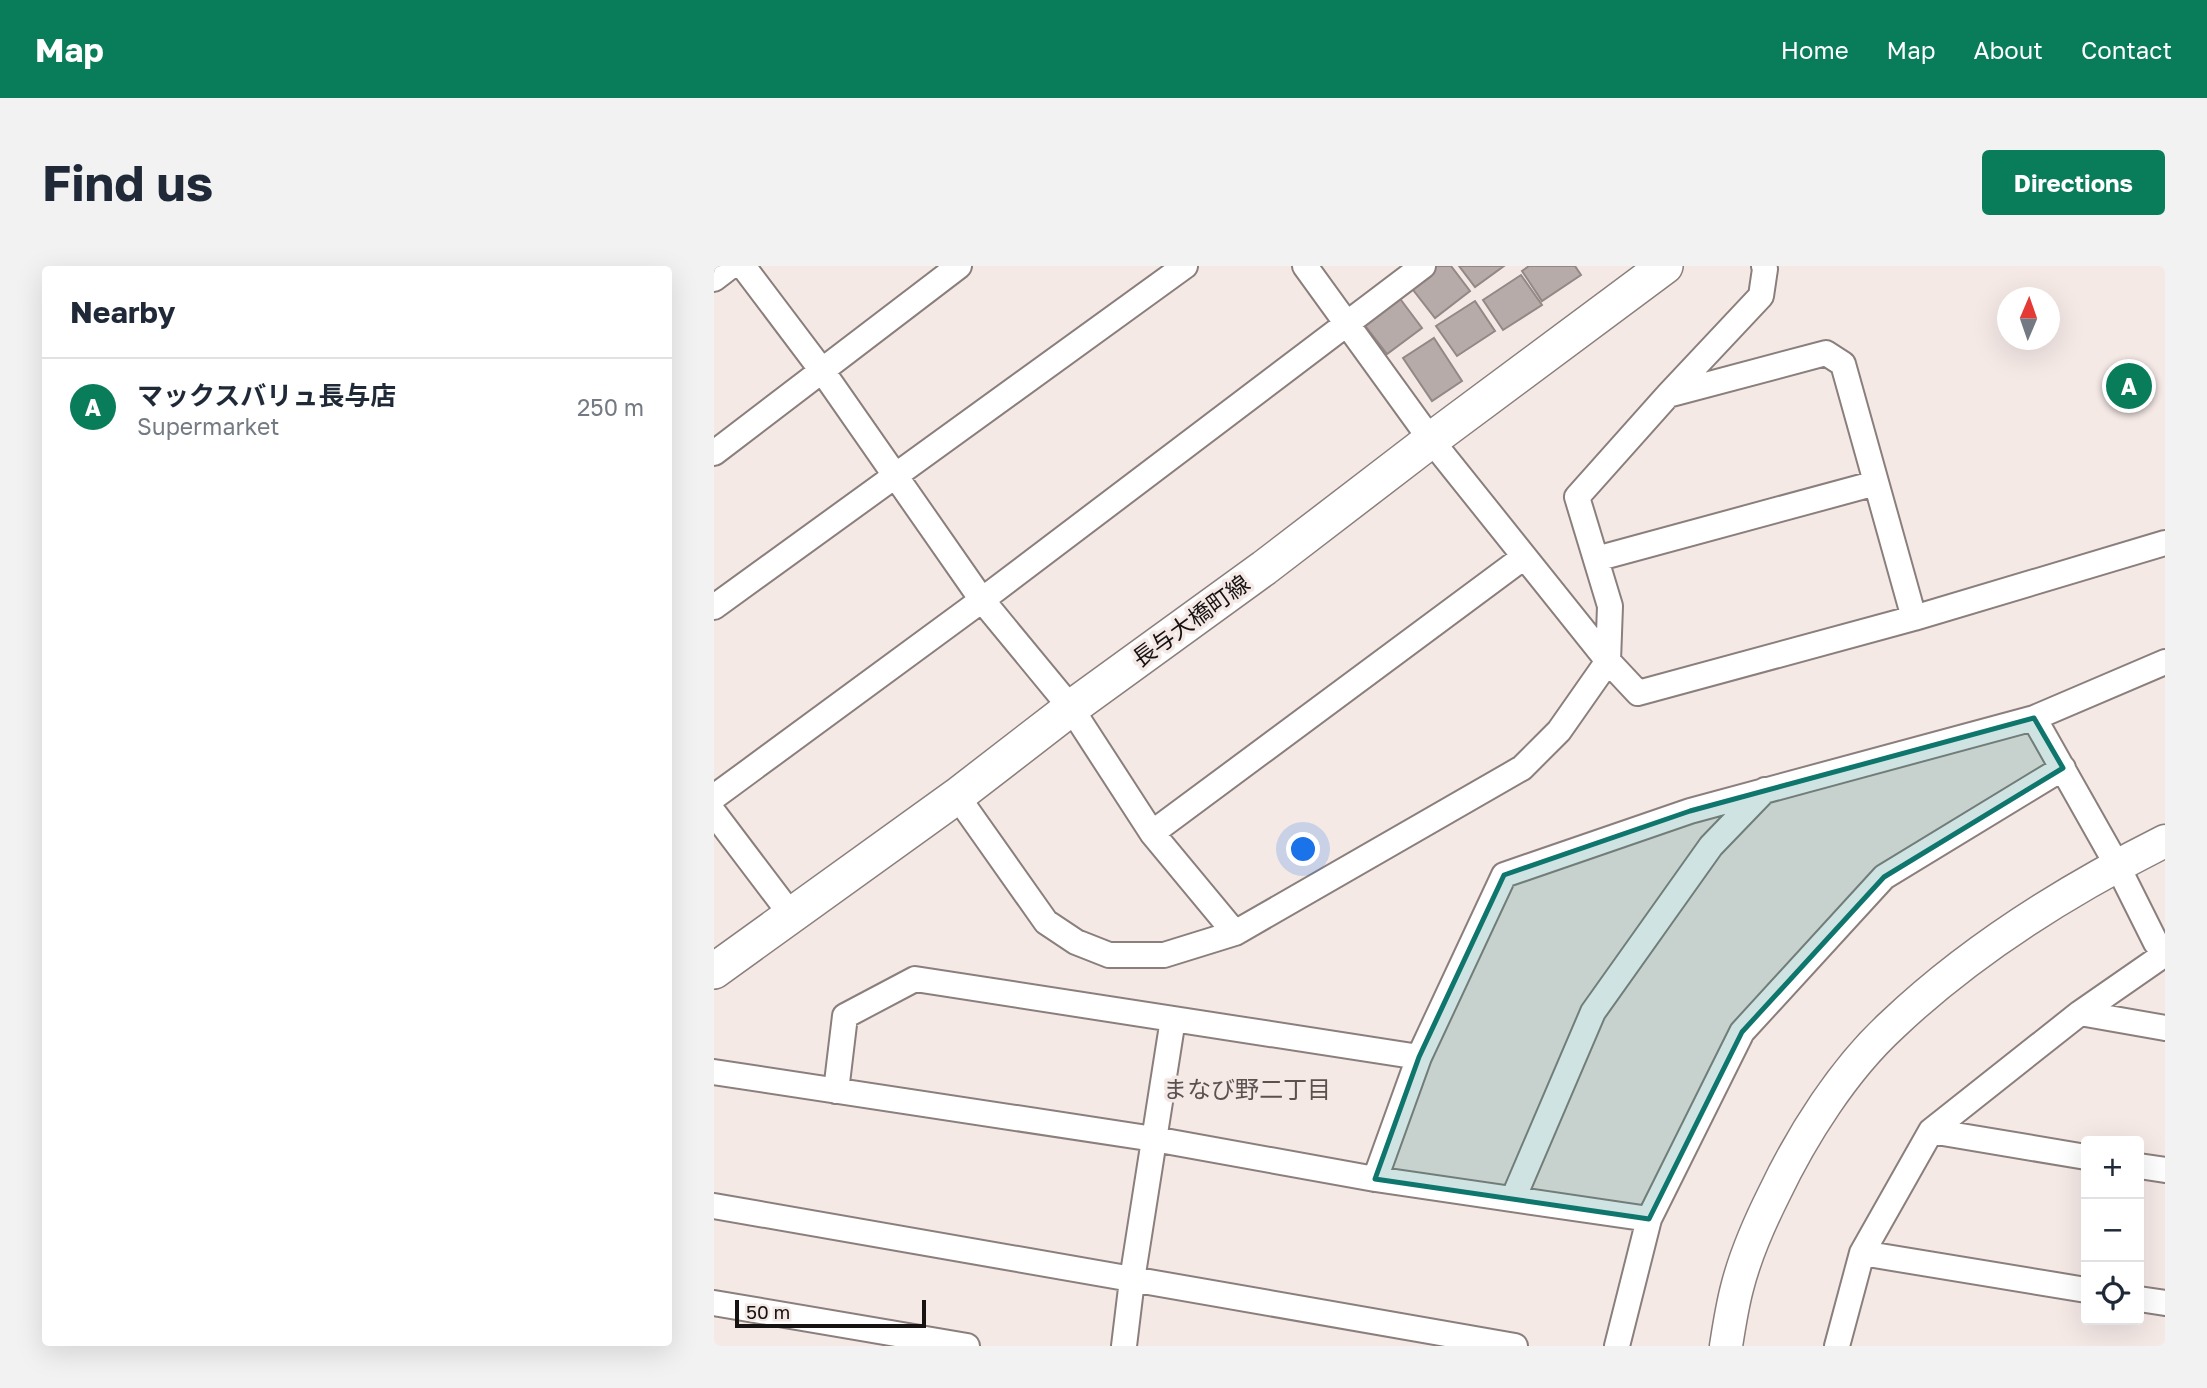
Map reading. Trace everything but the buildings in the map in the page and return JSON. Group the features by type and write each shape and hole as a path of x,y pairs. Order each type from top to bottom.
{"main road":[{"name":"長与大橋町線","path":"714,971 957,796 1071,708 1264,568 1665,266"}],"street":[{"path":"714,279 731,266"},
{"path":"743,266 823,372 982,600 1071,708 1152,833 1235,933"},
{"path":"714,453 959,266"},
{"path":"714,607 1185,266"},
{"path":"1305,266 1431,440 1608,661 1638,693 1914,618 2165,543"},
{"path":"714,797 982,600 1423,266"},
{"path":"957,796 1046,922 1076,942 1109,955 1164,955 1235,933 1522,768 1559,731 1608,661 1609,606 1577,497 1761,296 1764,266"},
{"path":"1668,395 1826,353 1843,364 1914,618"},
{"path":"1596,559 1876,483"},
{"path":"1152,833 1524,557"},
{"path":"1375,1179 1419,1057 1504,875 1690,811 2034,718 2165,662"},
{"path":"2034,718 2118,865 2156,943 2165,949"},
{"path":"1617,1346 1649,1219 1742,1032 1884,877 2063,768"},
{"path":"1513,1199 1593,1012 1711,846 1766,790"},
{"path":"1690,811 1711,846"},
{"path":"714,813 792,916"},
{"path":"1726,1346 1737,1287 1759,1226 1790,1161 1844,1078 1891,1026 1962,966 2013,928 2118,865 2165,841"},
{"path":"1837,1346 1862,1252 1931,1131 2080,1013 2165,954"},
{"path":"836,1091 845,1016 915,979 1419,1057"},
{"path":"2080,1013 2165,1028"},
{"path":"1125,1346 1132,1280 1173,1019"},
{"path":"714,1072 1154,1139 1375,1179 1649,1219"},
{"path":"1931,1131 2081,1156"},
{"path":"2144,1167 2165,1170"},
{"path":"714,1206 1515,1346"},
{"path":"1862,1252 2081,1289"},
{"path":"2144,1300 2165,1303"},
{"path":"714,1303 967,1346"}],"highlighted area":[{"path":"2034,718 2063,768 1884,877 1742,1032 1649,1219 1375,1179 1419,1057 1504,875 1690,811"}],"place":[{"name":"マックスバリュ長与店","path":"2129,386"}],"district":[{"name":"まなび野二丁目","path":"1247,1090"}]}
